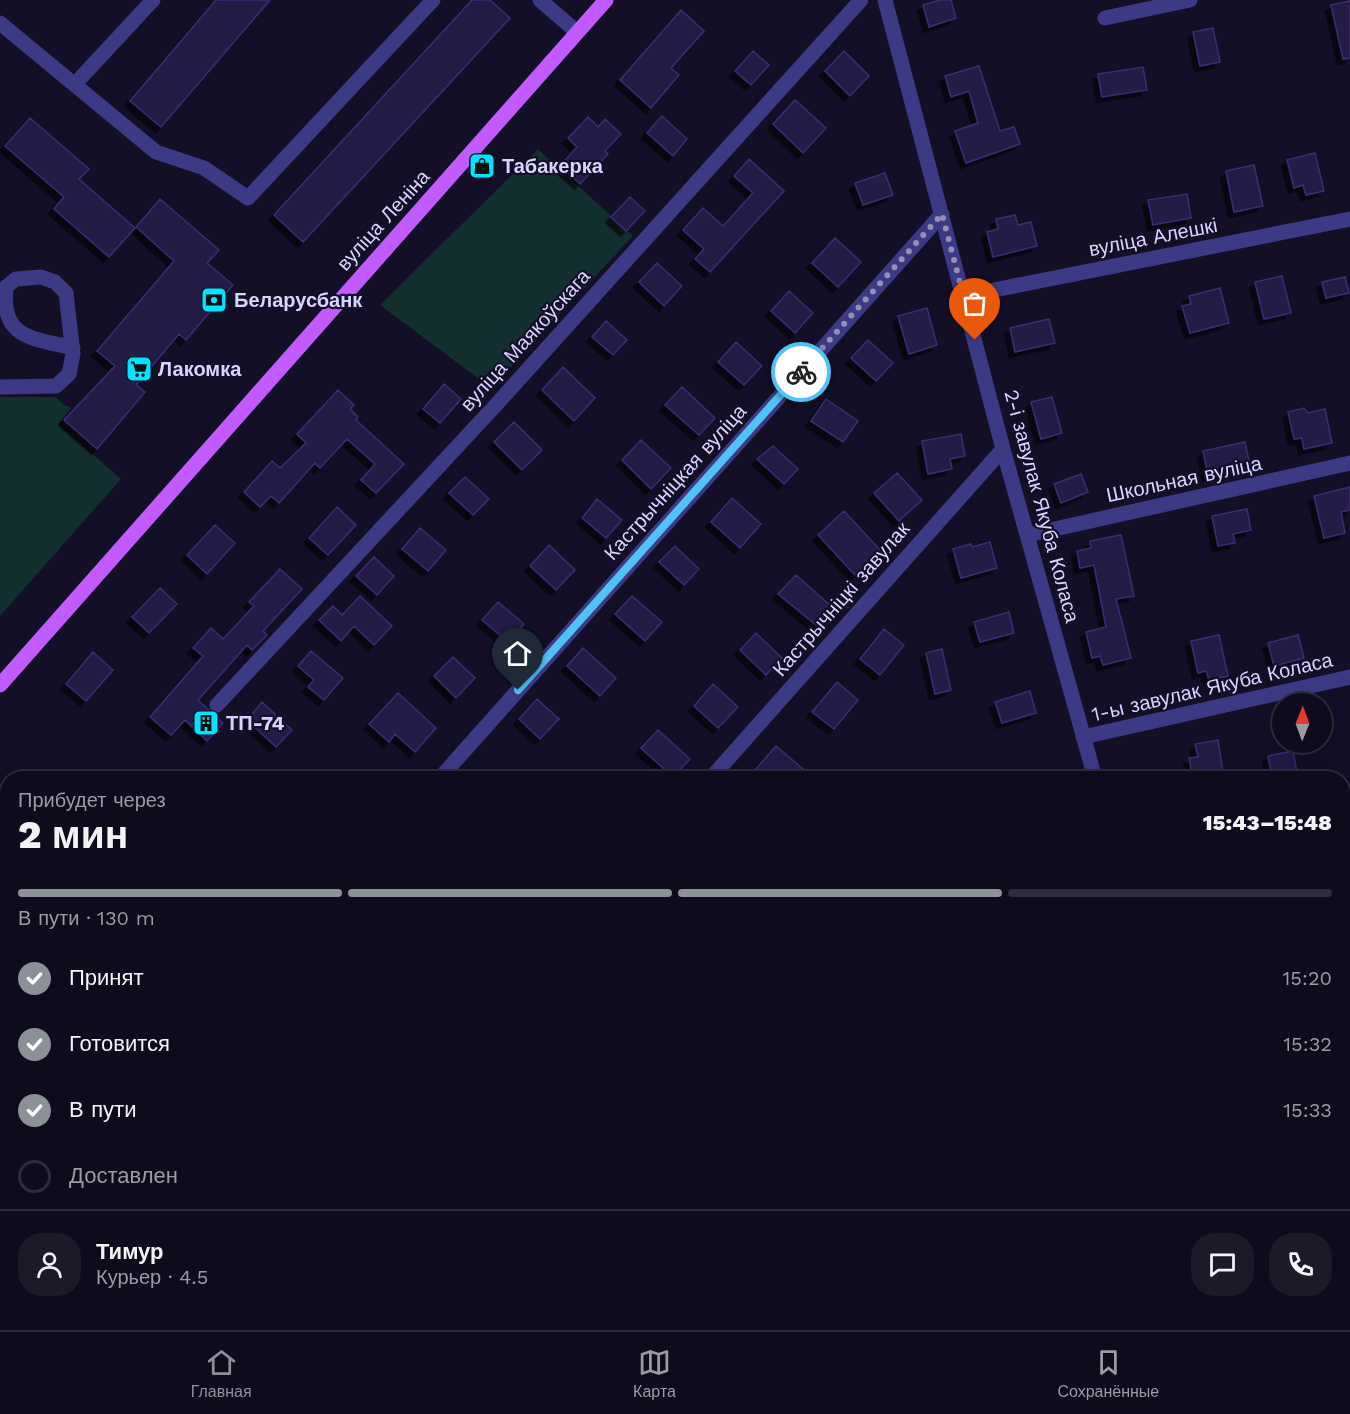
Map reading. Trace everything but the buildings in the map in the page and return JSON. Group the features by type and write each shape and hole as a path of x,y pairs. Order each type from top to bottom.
{"main road":[{"name":"вуліца Леніна","path":"0,685 606,0"}],"street":[{"path":"75,84 153,0"},
{"path":"0,23 156,152 204,168 248,198 433,0"},
{"path":"540,0 577,32"},
{"name":"вуліца Маякоўскага","path":"216,705 494,407 861,0"},
{"name":"2-і завулак Якуба Коласа","path":"885,0 1004,449 1093,771"},
{"path":"1105,18 1190,0"},
{"name":"Кастрычніцкая вуліца","path":"446,771 942,214"},
{"name":"вуліца Алешкі","path":"964,296 1350,219"},
{"path":"0,387 56,386 69,374 73,348 66,293 55,282 35,276 15,279 6,287 3,304 7,319 16,332 73,348"},
{"name":"Кастрычніцкі завулак","path":"717,771 1004,449"},
{"name":"Школьная вуліца","path":"1028,535 1350,464"},
{"name":"1-ы завулак Якуба Коласа","path":"1083,737 1350,677"}],"green space":[{"path":"538,149 633,236 491,388 380,305"},
{"path":"0,397 56,397 71,408 58,424 121,479 0,616"}],"way so far":[{"path":"801,372 942,214 975,340"}],"place":[{"name":"Табакерка","path":"482,166"},
{"name":"Беларусбанк","path":"214,300"},
{"name":"Лакомка","path":"139,369"},
{"name":"ТП-74","path":"206,723"}],"route":[{"path":"518,690 801,372"}]}
